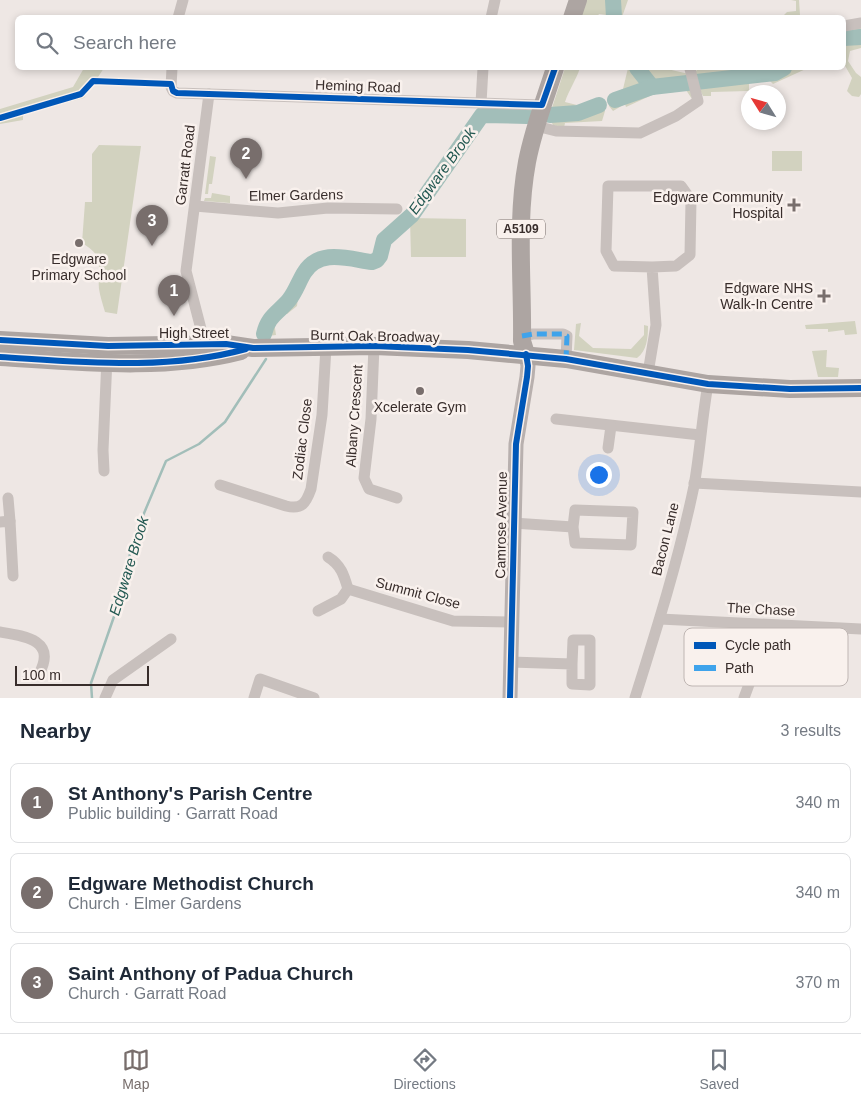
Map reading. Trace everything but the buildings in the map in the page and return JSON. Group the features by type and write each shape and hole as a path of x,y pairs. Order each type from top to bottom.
{"main road":[{"path":"573,15 578,0"},
{"name":"A5109","path":"526,354 522,336 522,217 527,162 542,105 554,70"},
{"name":"High Street","path":"0,340 108,354"},
{"name":"High Street","path":"0,358 204,351 226,344 254,348"},
{"name":"Burnt Oak Broadway","path":"254,348 374,346 497,352 566,358 708,384 790,389 861,388"}],"street":[{"path":"179,15 183,0"},
{"path":"492,15 495,0"},
{"path":"846,26 861,23"},
{"name":"Heming Road","path":"172,70 171,87 177,93 542,105"},
{"path":"481,103 483,70"},
{"path":"536,126 556,131 640,133 676,116 698,100 691,70"},
{"name":"Garratt Road","path":"204,351 186,270 209,94"},
{"path":"608,186 681,186 691,200 690,254 676,266 652,267 614,266 606,251 608,186"},
{"name":"Elmer Gardens","path":"195,206 278,213 328,208 397,210"},
{"path":"648,373 656,325 652,267"},
{"path":"522,336 556,334 567,336 566,358"},
{"name":"Albany Crescent","path":"374,346 371,419 364,478 369,489 397,498"},
{"name":"Zodiac Close","path":"220,484 286,506 296,508 302,506 312,489 322,415 326,347"},
{"path":"104,471 103,450 108,354"},
{"name":"Camrose Avenue","path":"510,698 516,444 528,377 526,354"},
{"name":"Bacon Lane","path":"635,698 660,619 682,536 694,483 708,384"},
{"path":"556,419 700,435"},
{"path":"608,448 611,426"},
{"path":"694,483 861,492"},
{"path":"8,498 5,522 13,576"},
{"path":"575,510 633,512 631,544 575,543 573,527 575,510"},
{"path":"513,523 573,527"},
{"path":"318,612 341,599 348,589 338,564 328,557"},
{"name":"Summit Close","path":"348,589 453,621 512,622"},
{"name":"The Chase","path":"660,619 838,628"},
{"name":"The Chase","path":"848,628 861,629"},
{"path":"0,632 25,637 39,643 42,648 44,662 39,674"},
{"path":"105,698 113,680 170,639"},
{"path":"511,662 572,664"},
{"path":"254,698 257,674 314,698"},
{"path":"744,698 748,686"}],"green space":[{"path":"586,0 628,0 623,15 581,15"},
{"path":"791,0 799,0 800,15 784,15 787,12 796,11 796,1"},
{"path":"861,22 861,48 850,51 848,61 861,77 861,94 859,97 852,96 847,91 852,78 846,68 846,24"},
{"path":"83,70 103,70 84,98 23,114 23,120 0,124 0,109 73,87"},
{"path":"564,70 579,70 565,102 585,107 598,102 605,111 602,121 565,123 564,128 553,125 549,117"},
{"path":"628,70 672,70 689,74 692,99 686,90 668,93 665,89 626,107 625,104 613,111 609,106 612,97 623,89"},
{"path":"697,70 749,70 749,85 741,85 741,91 711,92 711,96 703,96 695,72"},
{"path":"769,70 804,70 773,84 770,81"},
{"path":"481,111 485,111 460,149 458,148 424,202 411,218 466,219 466,257 411,257 410,219 389,241 381,261 376,266 321,264 310,274 301,287 297,306 287,314 280,313 274,322 276,335 259,337 262,327 291,289 299,273 317,256 376,259 379,241 414,207 424,194 441,162"},
{"path":"99,145 141,146 117,314 105,312 99,289 99,263 90,248 82,243 85,202 92,202 92,154"},
{"path":"772,151 802,151 802,171 772,171"},
{"path":"210,156 216,157 212,184 209,184 208,194 205,194"},
{"path":"212,193 230,196 230,203 204,201 205,198 211,198"},
{"path":"855,321 857,334 845,335 844,330 828,332 828,329 806,329 805,325"},
{"path":"581,323 579,336 593,348 631,349 644,335 644,325 648,326 645,348 637,358 574,350 576,324"},
{"path":"827,350 826,367 839,368 838,377 818,377 812,351"}],"waterway":[{"path":"613,0 614,15"},
{"path":"846,38 861,37"},
{"path":"639,70 652,87"},
{"path":"615,100 652,87 775,73 780,70"},
{"name":"Edgware Brook","path":"550,115 578,113 599,105"},
{"name":"Edgware Brook","path":"264,334 268,323 289,300 310,265 318,260 335,257 372,262 377,260 380,256 384,240 412,215 482,115 527,116"},
{"name":"Edgware Brook","path":"92,698 91,683 118,605 134,537 166,461 199,444 225,422 266,359"}],"marked path":[{"path":"522,336 533,334 563,334 567,336 566,359"}],"cycle path":[{"path":"0,118 81,94 93,81 171,84 173,91 177,93 542,105 554,70"},
{"path":"0,340 108,346 226,344 253,348 374,346 468,350 566,359 708,384 790,389 861,388"},
{"path":"0,357 155,363 216,356 246,349"},
{"path":"510,698 516,444 527,377 526,354"}],"place":[{"name":"Edgware Methodist Church","path":"246,179"},
{"name":"Edgware Community Hospital","path":"794,205"},
{"name":"Edgware Primary School","path":"79,243"},
{"name":"Saint Anthony of Padua Church","path":"152,246"},
{"name":"Edgware NHS Walk-In Centre","path":"824,296"},
{"name":"St Anthony's Parish Centre","path":"174,316"},
{"name":"Xcelerate Gym","path":"420,391"}]}
